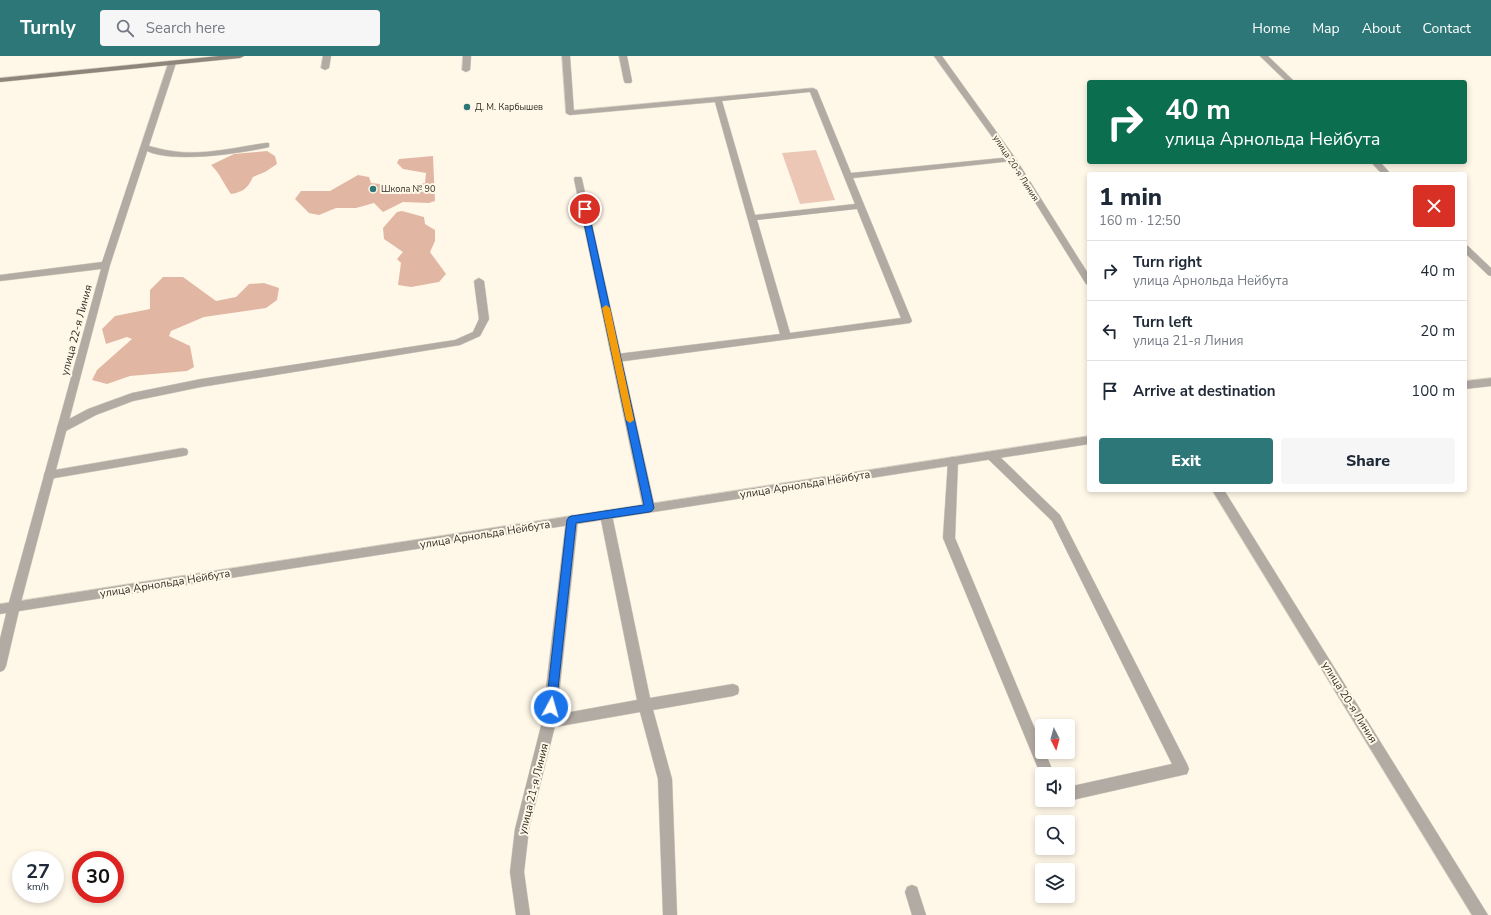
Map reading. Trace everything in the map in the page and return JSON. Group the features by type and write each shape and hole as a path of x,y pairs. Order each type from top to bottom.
{"main road":[{"path":"0,80 172,63 202,58 240,56"}],"street":[{"path":"325,68 327,56"},
{"path":"466,70 467,56"},
{"path":"567,56 570,113 814,90 908,321 617,358"},
{"path":"623,56 628,81"},
{"name":"улица 20-я Линия","path":"938,56 1012,159 1087,279"},
{"path":"1264,56 1289,80"},
{"name":"улица 22-я Линия","path":"0,666 14,606 106,265 172,63"},
{"path":"718,99 786,337"},
{"path":"145,147 158,152 174,154 198,153 266,145"},
{"path":"848,176 1012,159"},
{"path":"1377,164 1385,172"},
{"path":"578,179 649,508"},
{"path":"752,218 861,206"},
{"path":"1467,250 1491,273"},
{"path":"0,278 106,265"},
{"path":"62,428 92,412 132,397 201,383 457,343 477,334 484,319 479,281"},
{"path":"1467,386 1491,382"},
{"name":"улица Арнольда Нейбута","path":"0,609 1087,440"},
{"path":"49,475 183,452"},
{"path":"992,456 1056,518 1182,769 1075,792"},
{"path":"953,461 949,538 1044,767"},
{"name":"улица 20-я Линия","path":"1219,492 1481,915"},
{"path":"606,515 645,706 665,779 670,915"},
{"name":"улица 21-я Линия","path":"523,915 517,872 522,829 549,722 572,520"},
{"path":"549,722 733,690"},
{"path":"912,892 919,915"}],"shaded area":[{"path":"816,150 835,200 800,204 782,153"},
{"path":"267,151 275,156 277,164 265,172 253,177 242,191 231,194 211,165 234,154"},
{"path":"433,156 435,201 429,203 403,202 383,212 374,203 356,208 336,208 319,215 309,213 295,199 301,191 330,191 358,175 369,177 371,183 408,187 425,183 426,173 403,169 397,163 399,159"},
{"path":"402,211 424,217 425,224 435,230 435,241 430,252 446,274 439,282 411,287 398,285 401,263 397,259 403,252 384,239 383,228 397,212"},
{"path":"163,277 183,277 216,301 236,297 249,284 264,283 279,288 277,300 266,308 204,317 171,331 169,336 190,346 194,367 187,371 130,376 107,384 92,380 97,370 132,339 127,337 106,344 102,329 115,316 150,309 150,290"}],"slow traffic":[{"path":"606,308 630,420"}],"place":[{"name":"Д. М. Карбышев","path":"467,107"},
{"name":"Школа № 90","path":"373,189"}],"route":[{"path":"551,707 572,520 649,508 585,209"}]}
